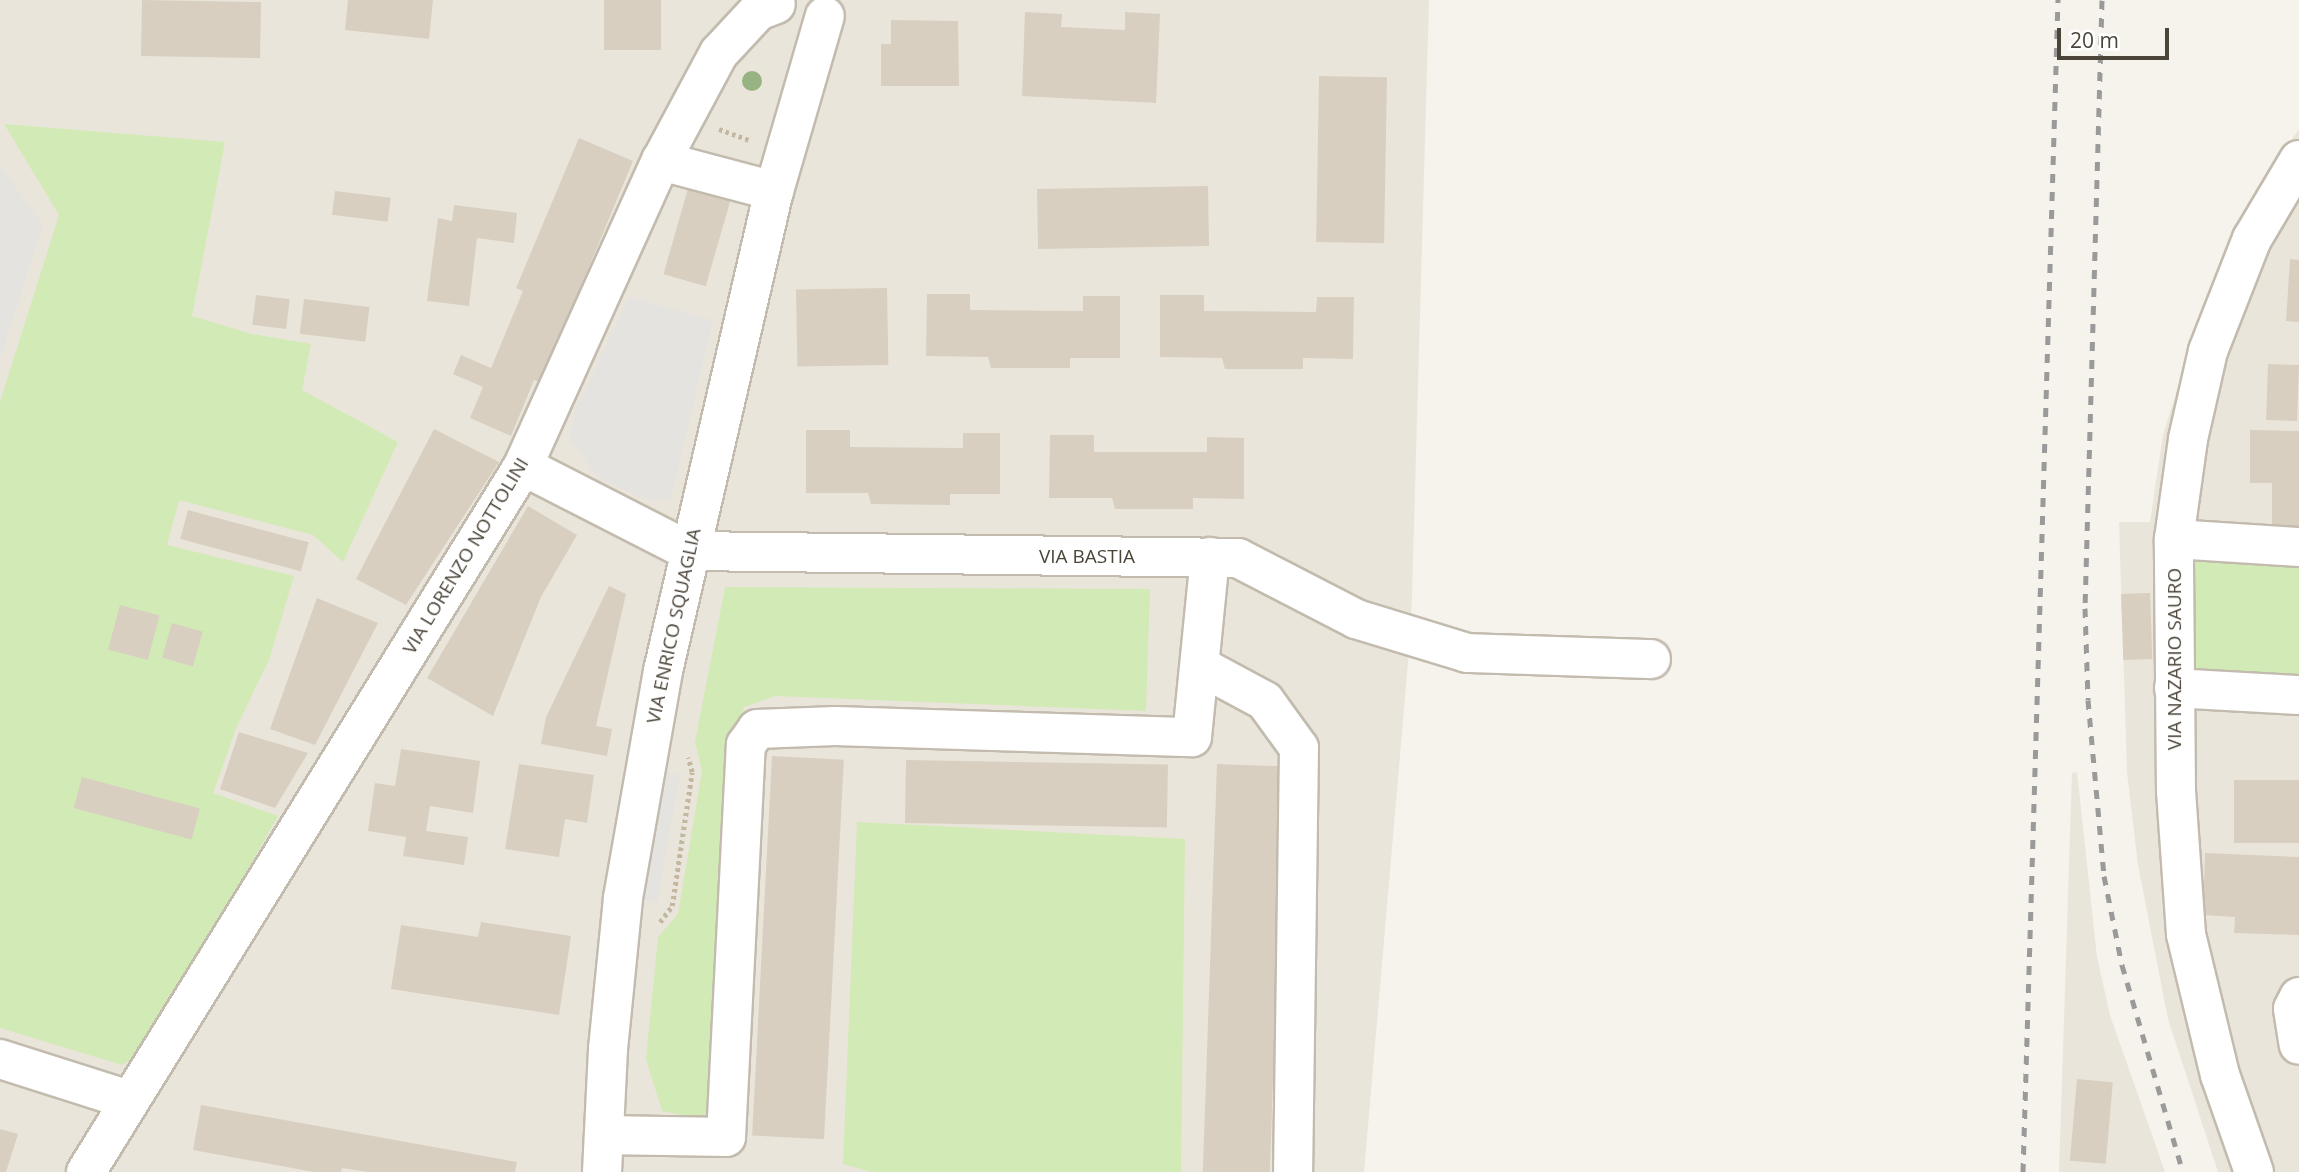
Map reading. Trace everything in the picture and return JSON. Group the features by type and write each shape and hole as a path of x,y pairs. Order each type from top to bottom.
{"street":[{"name":"VIA ENRICO SQUAGLIA","path":"603,1154 623,898 689,551 800,90 801,7"},
{"name":"VIA LORENZO NOTTOLINI","path":"86,1172 523,466 661,161 719,53 758,11 801,7"},
{"name":"VIA NAZARIO SAURO","path":"2254,1172 2220,1075 2186,934 2174,688 2174,539 2183,464 2208,351 2252,239 2299,160"},
{"path":"661,161 774,191"},
{"name":"VIA BASTIA","path":"523,466 689,551 1238,558 1356,619 1467,653 1651,659"},
{"path":"2174,539 2299,547"},
{"path":"603,1154 726,1137 746,745 757,729 835,726 1192,737 1210,558"},
{"path":"1200,666 1265,701 1299,748 1293,1172"},
{"path":"2174,688 2299,695"},
{"path":"2299,997 2293,1009 2299,1045"},
{"path":"0,1059 130,1100"}],"path":[{"path":"684,117 784,152"},
{"path":"653,930 672,906 692,772 687,753"}],"shaded area":[{"path":"0,0 1429,0 1411,628 1364,1172 0,1172"},
{"path":"2299,129 2299,1172 2218,1172 2168,1019 2138,865 2127,772 2119,522 2150,522 2163,435 2206,297 2250,200"},
{"path":"0,165 43,225 0,359"},
{"path":"629,297 713,320 671,498 651,502 599,479 570,440 575,410"},
{"path":"663,772 680,775 657,903 640,900"},
{"path":"2077,772 2097,957 2110,1015 2165,1172 2059,1172 2072,773"}],"green space":[{"path":"4,124 225,142 192,316 252,334 311,344 302,390 398,442 343,562 313,535 179,500 167,545 294,576 269,660 237,726 213,793 278,816 143,1053 122,1065 0,1028 0,402 59,215"},
{"path":"2180,561 2299,566 2299,684 2199,677 2188,665"},
{"path":"725,587 1150,589 1146,711 775,696 744,707 736,736 713,1121 662,1111 646,1059 658,937 678,914 702,771 695,742"},
{"path":"857,822 1185,839 1181,1172 871,1172 843,1164"}],"building":[{"path":"142,0 261,2 260,58 141,56"},
{"path":"348,0 433,0 429,39 345,30"},
{"path":"604,0 661,0 661,50 604,50"},
{"path":"1025,12 1062,14 1061,27 1125,30 1125,12 1160,14 1156,103 1022,96"},
{"path":"891,20 958,21 959,86 881,86 881,44 891,44"},
{"path":"1319,76 1387,77 1384,243 1316,242"},
{"path":"579,138 633,161 541,382 534,380 511,436 470,418 483,387 453,374 461,355 491,368 523,291 516,288"},
{"path":"691,178 733,190 706,286 663,274"},
{"path":"1208,186 1209,246 1038,249 1037,189"},
{"path":"335,191 391,198 388,222 332,215"},
{"path":"454,205 517,213 514,243 477,238 469,306 427,301 438,218 452,221"},
{"path":"2290,259 2299,260 2299,322 2286,321"},
{"path":"887,288 888,365 797,367 796,290"},
{"path":"927,294 970,294 970,310 1083,311 1083,296 1120,296 1120,358 1070,358 1070,368 991,368 988,357 926,356"},
{"path":"256,295 290,299 286,329 252,325"},
{"path":"1160,295 1204,295 1204,311 1316,312 1317,297 1354,297 1353,359 1303,358 1303,369 1225,369 1222,358 1160,357"},
{"path":"304,299 370,307 365,342 300,334"},
{"path":"2268,364 2299,365 2297,421 2266,420"},
{"path":"434,429 499,462 406,605 356,579"},
{"path":"806,430 850,430 850,447 963,448 963,433 1000,433 1000,494 950,494 950,505 871,504 868,493 806,493"},
{"path":"2250,430 2299,431 2299,531 2272,531 2272,483 2250,483"},
{"path":"1050,435 1094,435 1094,452 1207,452 1207,437 1244,438 1244,499 1193,498 1193,509 1115,509 1112,498 1049,498"},
{"path":"528,506 577,535 541,597 493,716 427,678"},
{"path":"188,510 309,542 301,571 180,539"},
{"path":"609,586 626,594 596,726 612,729 607,756 541,744 546,717"},
{"path":"2150,593 2152,659 2123,660 2121,594"},
{"path":"317,598 378,623 315,745 270,729"},
{"path":"120,605 160,616 148,660 108,649"},
{"path":"172,623 203,632 193,666 162,658"},
{"path":"239,732 308,753 275,808 220,789"},
{"path":"401,749 480,761 473,813 430,806 426,831 468,837 464,865 403,856 406,837 368,831 375,783 395,786"},
{"path":"772,756 844,760 824,1139 752,1135"},
{"path":"906,760 1168,765 1167,828 905,823"},
{"path":"519,764 594,775 587,823 565,819 559,857 505,849"},
{"path":"1217,764 1284,766 1270,1172 1203,1172"},
{"path":"82,777 200,809 192,839 74,808"},
{"path":"2234,780 2299,780 2299,843 2234,843"},
{"path":"2205,853 2299,857 2299,935 2234,933 2235,917 2203,915"},
{"path":"481,922 571,936 559,1015 391,989 401,925 478,937"},
{"path":"2077,1079 2113,1082 2106,1164 2070,1161"},
{"path":"201,1105 517,1162 515,1172 368,1172 342,1168 341,1172 314,1172 193,1150"},
{"path":"0,1129 18,1134 6,1172 0,1172"}],"railway":[{"path":"2023,1172 2058,0"},
{"path":"2102,0 2085,608 2088,700 2104,876 2122,965 2183,1172"}]}
